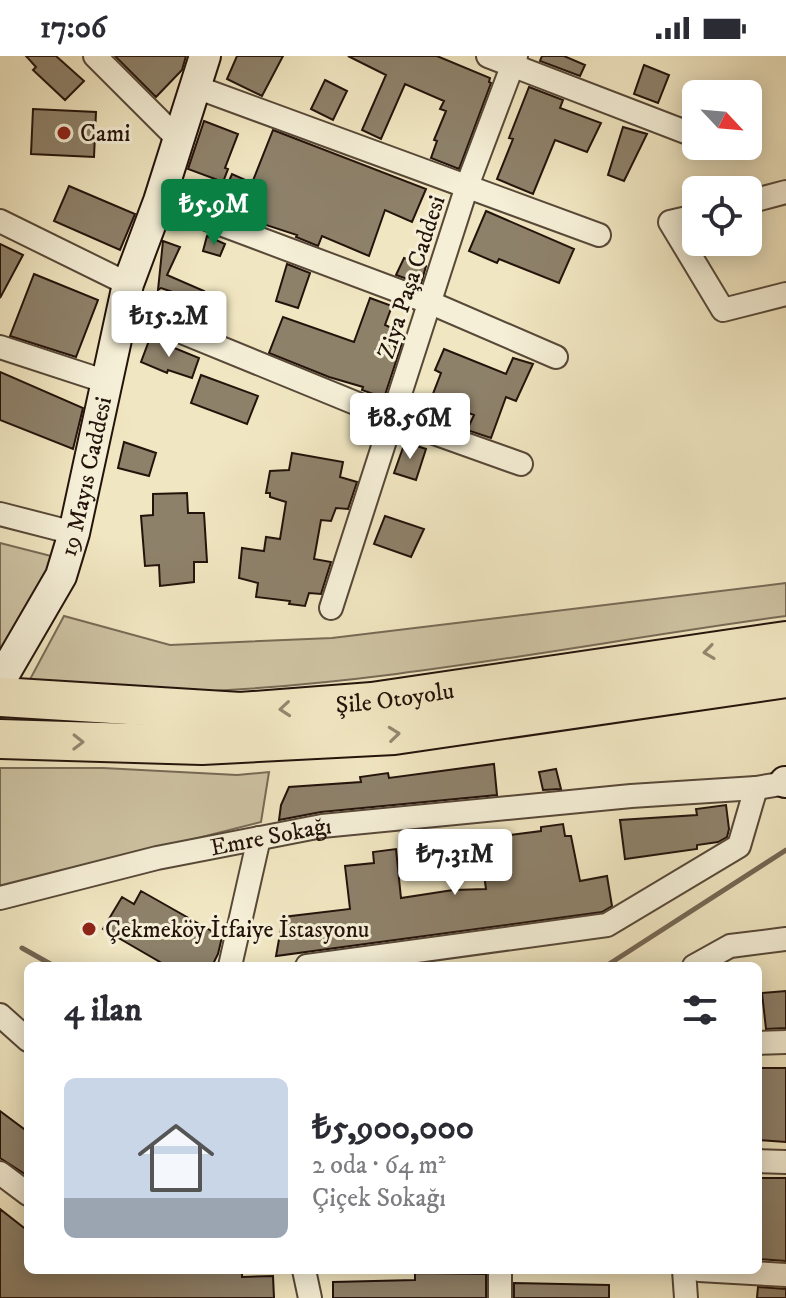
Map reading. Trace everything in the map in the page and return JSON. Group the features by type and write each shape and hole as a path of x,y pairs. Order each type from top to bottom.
{"highway":[{"name":"Şile Otoyolu","path":"0,697 240,712 372,702 786,641"},
{"name":"Şile Otoyolu","path":"0,739 202,745 394,735 786,678"}],"street":[{"path":"95,56 178,139"},
{"name":"19 Mayıs Caddesi","path":"7,670 61,576 74,533 126,296 205,56"},
{"path":"488,56 515,61 682,130"},
{"name":"Ziya Paşa Caddesi","path":"331,608 467,186 515,61"},
{"path":"196,87 599,235"},
{"path":"762,198 786,192"},
{"path":"159,201 431,303 556,357"},
{"path":"682,219 670,222 682,242"},
{"path":"0,221 126,296 392,418 521,464"},
{"path":"690,256 723,310 786,294"},
{"path":"0,347 107,382"},
{"path":"0,514 74,533"},
{"name":"Emre Sokağı","path":"0,898 157,858 322,826 631,796 756,788 786,782"},
{"path":"336,962 607,925 739,846 756,788"},
{"path":"231,962 259,838"},
{"path":"701,962 730,946 786,939"},
{"path":"0,1015 24,1036"},
{"path":"762,1043 786,1042"},
{"path":"762,1161 786,1162"},
{"path":"0,1173 24,1191"},
{"path":"305,1274 310,1298"},
{"path":"500,1274 500,1298"},
{"path":"684,1274 686,1298"},
{"path":"762,1274 786,1275"}],"shaded area":[{"path":"0,543 51,556 42,587 0,650"},
{"path":"786,583 786,616 411,672 261,688 185,692 28,683 64,616 170,645 332,638"},
{"path":"0,768 103,768 237,775 269,772 261,822 0,888"}],"building":[{"path":"26,56 56,56 84,81 65,100 33,70 36,67"},
{"path":"115,56 186,56 182,70 156,97"},
{"path":"237,56 283,56 262,96 227,79"},
{"path":"348,56 437,56 490,78 491,83 459,169 431,158 437,141 434,140 446,111 440,109 444,101 405,84 381,139 362,130 386,75"},
{"path":"542,56 564,56 585,65 580,76 540,61"},
{"path":"644,65 669,75 658,103 634,94"},
{"path":"325,80 347,91 333,120 311,109"},
{"path":"529,87 563,100 560,108 601,123 587,152 555,140 533,194 497,179"},
{"name":"Cami","path":"33,109 96,112 94,157 31,154"},
{"path":"204,121 238,134 223,182 188,169"},
{"path":"623,127 647,134 624,181 608,175"},
{"path":"273,130 426,189 412,222 385,210 369,256 322,236 318,246 297,235 245,218 247,213 220,202 232,174 252,183"},
{"path":"69,186 135,214 120,250 54,221"},
{"path":"486,211 574,249 559,283 499,259 497,263 469,251"},
{"path":"207,236 225,244 220,256 203,251"},
{"path":"163,241 180,247 167,275 204,291 200,301 161,288 158,290"},
{"path":"0,244 23,255 0,298"},
{"path":"404,258 426,266 421,284 396,275"},
{"path":"287,264 310,273 298,308 276,301"},
{"path":"34,274 98,300 76,357 10,336"},
{"path":"370,298 392,306 385,325 405,334 384,398 362,390 363,387 269,353 283,317 354,342"},
{"path":"150,338 199,358 192,378 168,370 167,373 141,362"},
{"path":"444,349 506,374 513,358 533,364 516,401 506,397 491,438 467,430 474,415 431,399 441,373 435,370"},
{"path":"0,372 83,408 73,449 0,420"},
{"path":"201,375 258,396 247,424 191,403"},
{"path":"124,442 156,453 149,476 118,468"},
{"path":"405,442 426,449 416,480 394,473"},
{"path":"292,453 343,462 340,477 357,482 348,509 336,508 331,521 321,520 314,559 331,562 321,594 309,593 305,606 256,597 258,583 239,578 242,548 264,551 266,537 280,539 286,502 266,493 270,471 289,470"},
{"path":"187,493 188,513 204,513 207,562 194,562 194,582 160,586 159,565 145,566 141,516 153,515 153,494"},
{"path":"385,516 424,529 411,557 374,544"},
{"path":"494,764 497,795 321,812 279,820 281,805 289,787 361,782 360,777 388,773 389,778"},
{"path":"556,769 561,789 543,790 539,772"},
{"path":"726,805 729,829 727,837 718,842 697,845 697,849 625,859 620,820 697,815 696,809"},
{"path":"563,824 565,836 571,836 580,881 607,876 612,906 602,912 276,956 283,917 350,909 345,866 374,863 373,852 396,849 401,898 453,890 486,889 479,839 541,831 541,827"},
{"path":"141,891 222,937 214,962 160,962 103,929 122,897 134,904"},
{"path":"786,991 786,1028 766,1029 762,993"},
{"path":"762,1068 786,1068 786,1142 762,1140"},
{"path":"0,1111 24,1129 24,1173 0,1158"},
{"path":"762,1178 786,1178 786,1261 762,1259"},
{"path":"0,1209 24,1228 24,1274 273,1276 274,1298 0,1298"},
{"path":"415,1274 486,1274 486,1298 333,1298 333,1282 415,1280"},
{"path":"514,1283 609,1285 609,1298 514,1298"},
{"path":"758,1287 786,1289 786,1298 757,1298"}],"waterway":[{"path":"612,962 786,850"},
{"path":"22,948 47,962"}],"place":[{"name":"Cami","path":"64,133"},
{"name":"Çekmeköy İtfaiye İstasyonu","path":"89,929"}]}
